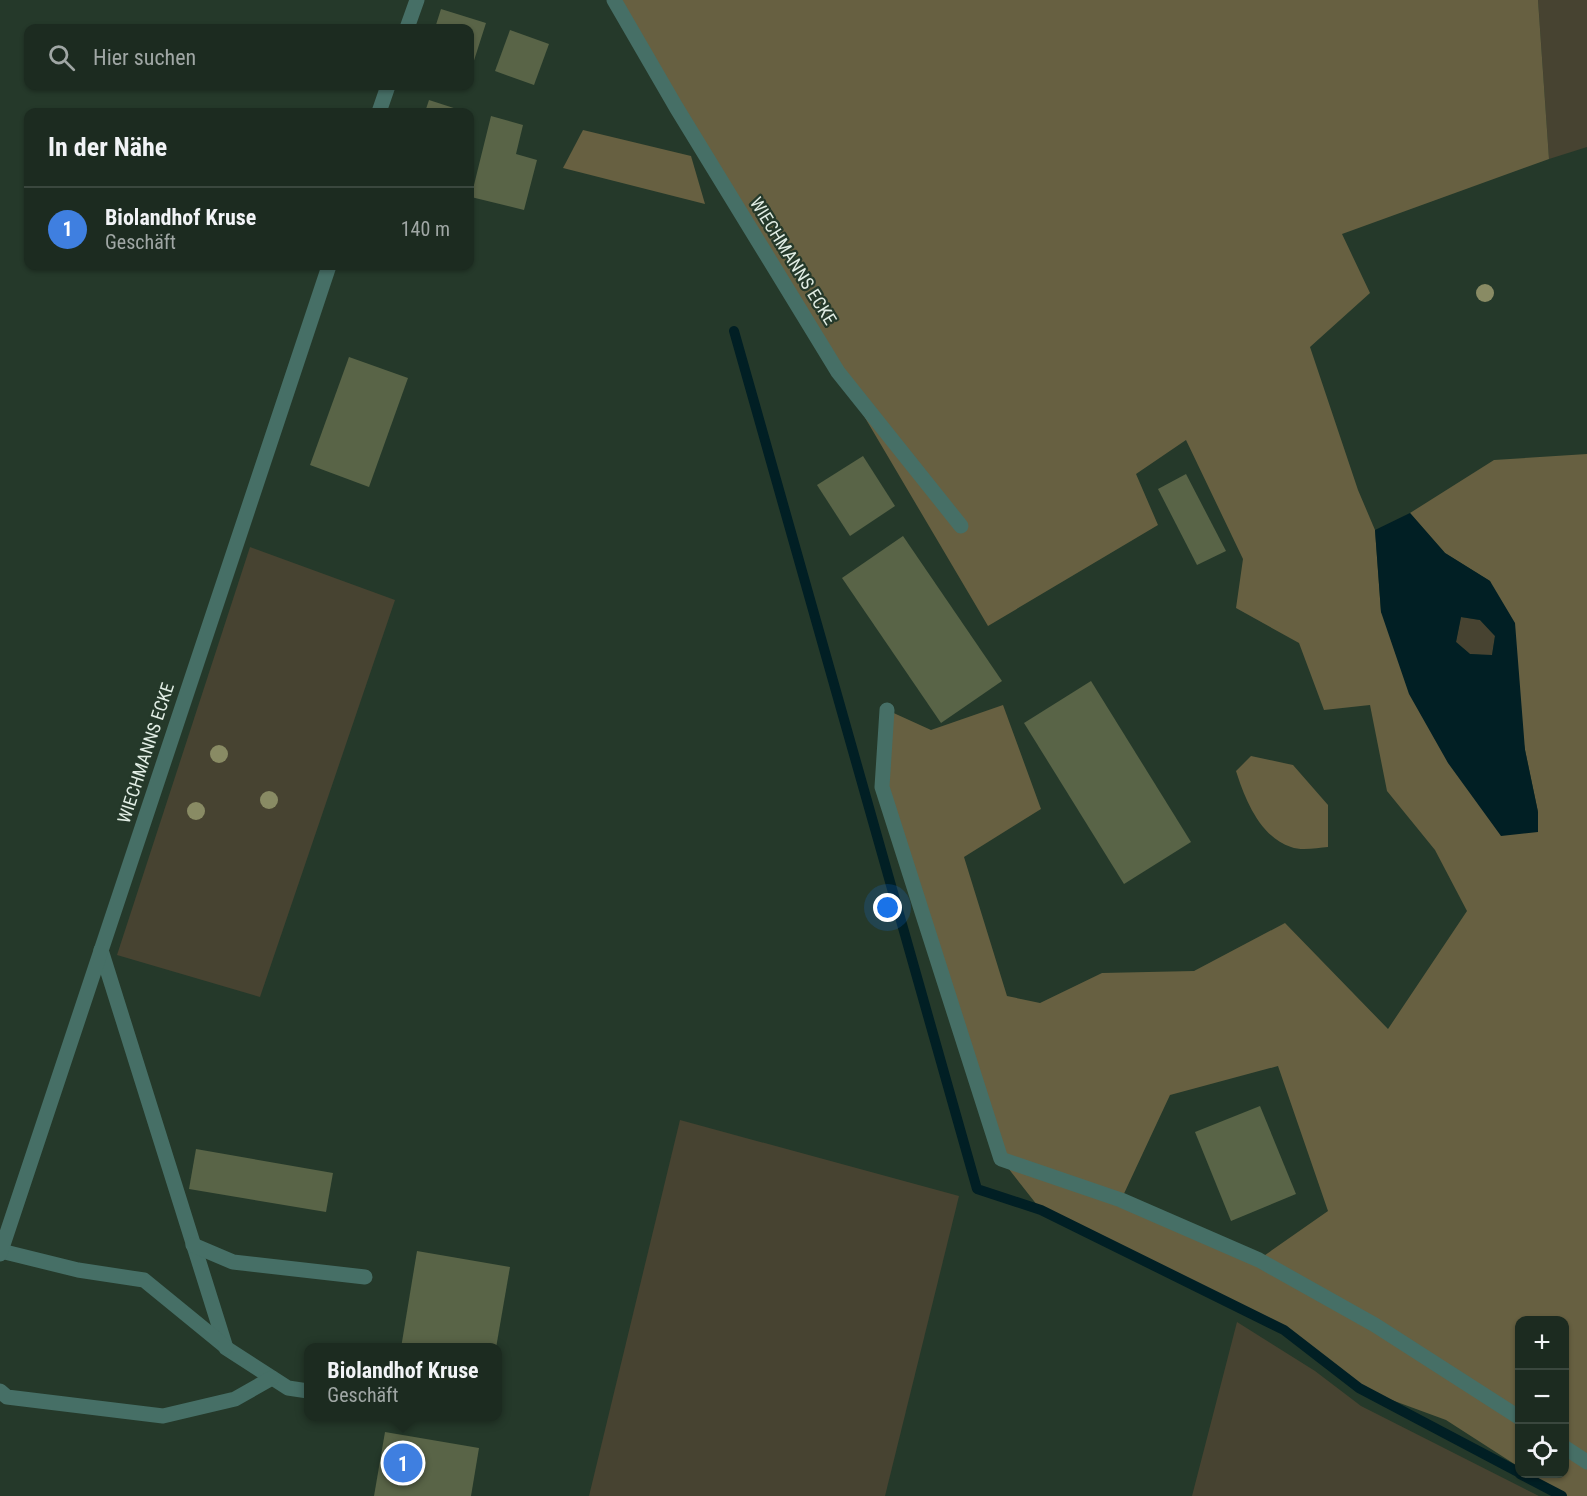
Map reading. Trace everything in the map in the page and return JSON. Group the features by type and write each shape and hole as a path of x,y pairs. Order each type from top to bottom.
{"street":[{"path":"408,24 417,0"},
{"name":"WIECHMANNS ECKE","path":"614,0 676,107 838,372 961,526"},
{"path":"381,108 387,90"},
{"name":"WIECHMANNS ECKE","path":"0,1252 328,270"},
{"path":"887,710 882,787 1001,1159 1121,1200 1258,1260 1375,1325 1515,1415"},
{"path":"101,950 226,1348"},
{"path":"193,1245 233,1262 365,1277"},
{"path":"0,1252 78,1270 144,1280 226,1348 288,1388 304,1390"},
{"path":"2,1396 163,1416 235,1399 272,1378"},
{"path":"1569,1450 1587,1462"}],"shaded area":[{"path":"614,0 1538,0 1549,159 1342,234 1370,293 1310,347 1358,490 1375,530 1381,612 1538,812 1490,581 1445,553 1410,513 1494,460 1587,454 1587,1496 1566,1496 1537,1478 1569,1478 1569,1316 1515,1316 1515,1464 1446,1420 1359,1388 1284,1330 1041,1210 1001,1159 882,787 887,710 931,730 1003,705 1041,809 964,857 1007,996 1040,1003 1102,973 1194,971 1285,923 1388,1029 1467,911 1435,850 1387,791 1370,705 1324,710 1299,643 1236,608 1243,559 1186,440 1136,474 1158,525 988,626","holes":["1278,1066 1328,1211 1258,1260 1121,1200 1170,1095"]},
{"path":"1538,0 1587,0 1587,147 1549,159"},
{"path":"583,130 691,156 705,204 563,168"},
{"path":"250,547 395,600 260,997 117,955"},
{"path":"1461,617 1480,620 1495,636 1492,656 1470,654 1456,642"},
{"path":"1251,756 1293,765 1328,805 1328,847 1304,849 1291,847 1280,842 1262,826 1249,805 1236,771"},
{"path":"680,1120 959,1196 885,1496 589,1496"},
{"path":"1237,1322 1315,1371 1361,1406 1539,1496 1192,1496"}],"water":[{"path":"1410,513 1445,553 1490,581 1515,623 1525,750 1538,812 1538,832 1501,836 1448,763 1409,694 1381,612 1375,530","holes":["1461,617 1480,620 1495,636 1492,655 1470,654 1456,642"]}],"building":[{"path":"441,9 486,23 474,60 474,24 436,24"},
{"path":"510,30 549,44 534,85 495,71"},
{"path":"429,100 454,108 426,108"},
{"path":"491,116 523,125 516,154 537,160 524,210 474,198 474,185"},
{"path":"349,357 408,378 369,487 310,465"},
{"path":"863,456 895,506 850,536 817,485"},
{"path":"1186,474 1226,551 1197,565 1158,489"},
{"path":"903,536 1002,681 941,723 842,578"},
{"path":"1091,681 1191,842 1124,884 1024,723"},
{"path":"1260,1106 1296,1194 1231,1221 1195,1132"},
{"path":"196,1149 333,1173 326,1212 189,1189"},
{"path":"417,1251 510,1267 497,1343 402,1343"},
{"path":"385,1432 479,1448 471,1496 374,1496"}],"waterway":[{"path":"734,331 977,1189 1041,1210 1284,1330 1359,1388 1515,1470"},
{"path":"1528,1478 1562,1496"}],"place":[{"name":"Biolandhof Kruse","path":"403,1463"}]}
